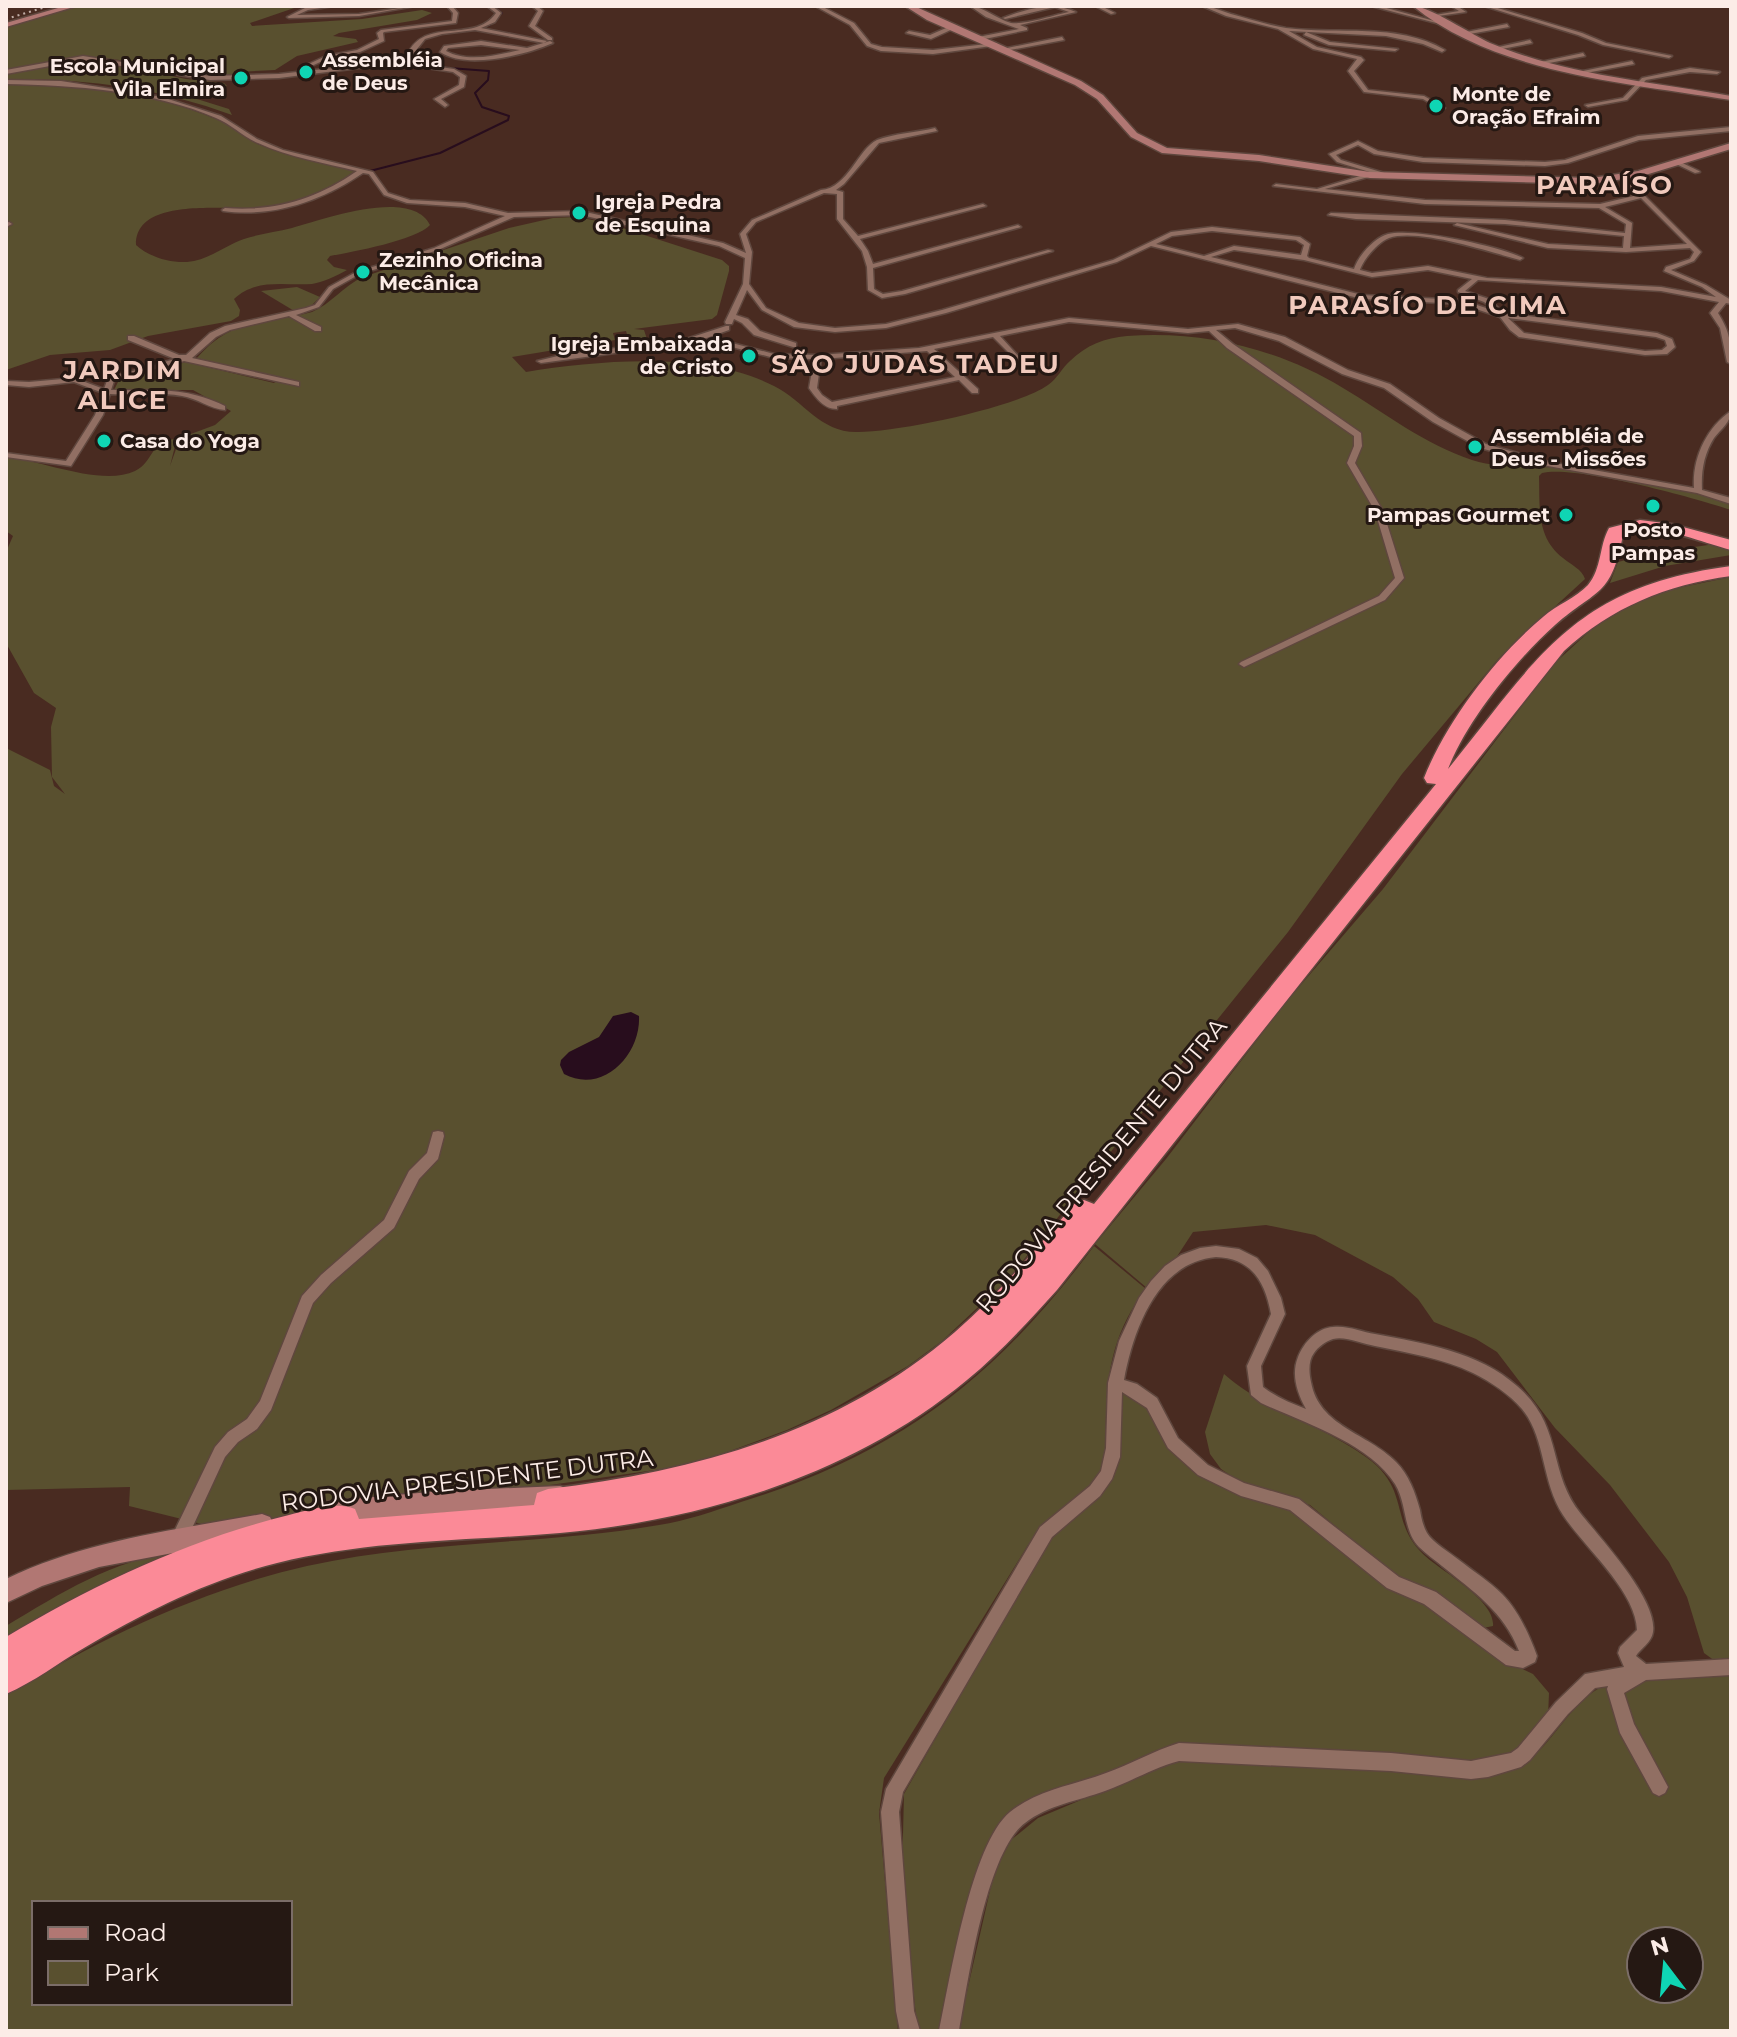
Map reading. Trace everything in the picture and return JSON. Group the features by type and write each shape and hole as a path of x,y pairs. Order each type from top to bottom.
{"highway":[{"path":"1434,778 1447,745 1508,663 1549,621 1594,589 1608,566 1615,532 1627,526 1645,525 1731,545"},
{"name":"RODOVIA PRESIDENTE DUTRA","path":"6,1656 68,1618 138,1582 273,1531 355,1517 537,1504 602,1496 694,1479 787,1451 879,1404 964,1342 1023,1282 1434,778 1548,640 1569,619 1643,583 1731,564"},
{"name":"RODOVIA PRESIDENTE DUTRA","path":"6,1677 103,1619 151,1595 275,1548 354,1533 563,1518 651,1507 716,1492 780,1472 890,1419 966,1363 1047,1282 1557,647 1587,619 1624,599 1679,580 1731,571"}],"street":[{"path":"6,25 73,6"},
{"path":"332,6 307,9 286,18 359,15 413,6"},
{"path":"293,74 321,59 358,51 380,41 383,31 452,22 457,17 449,6"},
{"path":"409,61 416,44 425,37 473,28 498,16 498,12 489,6"},
{"path":"534,6 541,11 532,26 553,41 550,43"},
{"path":"817,6 852,24 867,43 877,48 933,52 1019,39"},
{"path":"909,6 1085,87 1100,97 1134,135 1160,150 1188,155 1259,158 1396,178 1581,182 1624,177 1730,147"},
{"path":"972,6 1025,29 980,38"},
{"path":"1004,19 1005,6"},
{"path":"1004,19 1056,6 1074,12 1015,25"},
{"path":"1097,6 1113,13"},
{"path":"1204,6 1280,28 1394,36 1423,41 1442,50"},
{"path":"1373,6 1440,23 1539,63 1731,98"},
{"path":"1417,6 1440,23"},
{"path":"1431,16 1464,12 1453,6"},
{"path":"1486,6 1605,44 1669,56"},
{"path":"1464,33 1507,26"},
{"path":"909,33 932,37 953,27"},
{"path":"473,28 550,43"},
{"path":"1280,28 1315,48 1361,59 1351,73 1366,91 1424,98 1442,108"},
{"path":"1300,31 1329,43 1395,49"},
{"path":"1005,49 1062,39"},
{"path":"1497,48 1530,42"},
{"path":"527,49 463,44 446,47 443,52 450,57 488,57 527,49 550,43"},
{"path":"1016,54 1072,43"},
{"path":"1539,63 1583,55"},
{"path":"6,72 90,58 192,78 293,74 409,61 463,76 462,86 437,100 445,105"},
{"path":"1586,71 1632,63"},
{"path":"1588,105 1625,99 1640,81 1690,70 1717,72"},
{"path":"6,82 61,83 160,98 219,117 255,140 281,151 374,175 384,193 395,198 465,205 513,215 581,213 728,246 748,257"},
{"path":"1396,178 1342,162 1332,154 1360,143 1376,153 1423,160 1554,164 1622,146 1638,138 1731,129"},
{"path":"728,246 744,237 754,221 832,190 842,183 877,142 935,130"},
{"path":"1676,162 1697,172"},
{"path":"225,210 249,212 286,207 336,187 362,171"},
{"path":"1313,190 1370,175"},
{"path":"1624,177 1698,252 1696,258 1667,270 1704,286 1727,302"},
{"path":"1276,186 1425,202 1600,206 1640,196"},
{"path":"832,190 841,192 840,219 857,238 872,266 871,290 877,295 889,296 1050,251"},
{"path":"1425,202 1466,228 1548,246 1626,250 1693,246"},
{"path":"857,238 983,206"},
{"path":"1600,206 1629,223 1626,250"},
{"path":"6,455 63,465 71,462 99,415 109,382 116,378 184,359 222,330 313,308 331,288 358,273 430,252 513,215"},
{"path":"1331,215 1374,220 1449,219 1569,227 1628,235"},
{"path":"872,266 1018,227"},
{"path":"746,284 764,309 781,320 813,329 862,329 944,312 1115,261 1175,233 1220,230 1298,238 1307,244 1306,258"},
{"path":"1356,272 1360,260 1368,256 1383,238 1392,235 1431,238 1520,258"},
{"path":"692,239 744,237"},
{"path":"689,341 726,328 746,284 748,257 744,237"},
{"path":"716,243 723,238"},
{"path":"1149,244 1357,296 1462,302 1500,315 1657,335 1668,339 1671,347 1664,352 1645,353 1532,338 1514,331 1500,315 1490,303 1460,291 1476,279"},
{"path":"1202,258 1234,248 1306,258 1377,275 1428,268 1476,279 1649,288 1727,302"},
{"path":"1727,302 1714,313 1727,329 1731,362"},
{"path":"291,315 318,329"},
{"path":"732,316 745,321 757,333 793,345"},
{"path":"541,361 574,353 689,341 732,345 774,356 818,357 929,349 996,336 1027,326 1079,319 1139,328 1212,330 1222,325 1235,326 1282,339 1345,372 1392,388 1436,420 1483,446 1548,464 1698,491 1731,501"},
{"path":"726,328 732,345"},
{"path":"1212,330 1230,346 1348,425 1358,435 1358,446 1351,463 1379,511 1400,578 1382,598 1325,627 1253,657 1244,664"},
{"path":"996,336 1017,359"},
{"path":"131,338 184,359 296,384"},
{"path":"929,349 975,391"},
{"path":"818,357 813,388 832,406 959,378"},
{"path":"6,383 30,385 70,380 85,381 106,392 182,391 222,408"},
{"path":"1698,491 1696,472 1700,456 1713,432 1731,413"},
{"path":"181,1534 220,1452 233,1437 252,1424 266,1405 307,1300 326,1279 389,1224 414,1175 433,1155 438,1136"},
{"path":"910,2031 905,2011 890,1812 895,1789 1046,1532 1090,1497 1107,1475 1113,1450 1115,1383 1133,1317 1154,1287 1191,1256 1213,1252 1235,1254 1253,1263 1260,1271 1276,1302 1275,1323 1254,1366 1252,1375 1256,1390 1266,1398 1334,1431 1394,1470 1407,1491 1415,1527 1422,1540 1497,1600 1527,1646 1527,1659 1512,1659 1430,1598 1393,1583 1294,1504 1241,1489 1203,1470 1173,1443 1152,1403 1132,1389 1115,1383"},
{"path":"1334,1431 1307,1401 1301,1379 1307,1348 1318,1338 1331,1333 1439,1352 1489,1373 1514,1391 1542,1426 1557,1492 1631,1593 1646,1620 1645,1633 1626,1653 1630,1662 1644,1672"},
{"path":"6,1591 73,1562 158,1543 331,1512 441,1502 602,1496"},
{"path":"949,2031 991,1857 1005,1828 1027,1811 1179,1752 1391,1762 1471,1770 1503,1765 1524,1754 1562,1708 1591,1680 1644,1672 1731,1667"},
{"path":"1644,1672 1615,1689 1626,1727 1659,1787"}],"green space":[{"path":"80,6 300,6 250,23 252,26 362,19 422,10 432,13 417,20 339,33 333,36 356,39 358,42 297,56 275,70 237,72 234,77 213,78 215,73 92,57 70,58 6,71 6,26"},
{"path":"89,59 186,79 224,83 227,86 205,92 197,99 229,109 232,115 177,98 120,86 63,80 6,79 6,75"},
{"path":"6,83 114,91 167,102 218,120 272,149 356,171 315,193 271,207 192,208 170,211 152,218 140,228 136,245 160,258 195,261 250,237 365,209 405,208 420,214 430,225 412,236 330,256 327,260 334,267 347,270 325,280 312,284 271,284 243,292 234,299 240,310 239,316 231,321 148,336 110,350 50,355 6,370"},
{"path":"575,217 604,222 722,260 729,266 729,271 717,315 712,319 634,329 644,330 648,342 630,344 626,331 613,333 615,340 512,357 526,372 586,364 652,361 717,367 774,386 832,427 856,432 955,417 1011,402 1051,383 1076,355 1104,341 1127,336 1183,336 1239,345 1293,363 1343,388 1421,437 1472,460 1503,466 1577,471 1644,482 1731,504 1731,510 1607,478 1558,472 1539,476 1541,521 1548,541 1585,579 1499,658 1402,774 1288,932 1009,1278 942,1341 908,1366 831,1410 711,1458 676,1467 543,1486 331,1507 257,1522 206,1525 129,1506 130,1487 6,1490 6,748 50,770 54,786 65,794 52,777 51,727 56,708 34,693 6,643 6,552 13,536 6,531 6,457 89,474 121,475 135,471 160,445 177,438 170,466 180,438 215,425 231,411 193,390 114,390 119,380 186,362 274,383 280,378 197,358 223,335 249,324 312,312 363,277 509,228 553,218"},
{"path":"297,287 320,297 310,307 296,312 261,291"},
{"path":"1715,544 1731,548 1731,555 1665,566 1610,583 1618,562 1653,553"},
{"path":"1731,577 1731,1661 1715,1661 1704,1653 1687,1597 1669,1562 1610,1485 1555,1428 1497,1352 1476,1339 1434,1322 1418,1299 1393,1277 1315,1235 1266,1225 1193,1232 1176,1258 1147,1288 1095,1244 1166,1159 1287,1001 1383,889 1554,664 1594,627 1633,604 1668,590"},
{"path":"1094,1246 1146,1289 1120,1333 1111,1365 1106,1451 1101,1471 1088,1491 1028,1545 884,1778 879,1813 898,2031 6,2031 6,1695 152,1618 267,1576 394,1551 571,1536 669,1523 797,1483 849,1460 940,1405 1020,1335"},
{"path":"1224,1374 1258,1398 1349,1445 1380,1469 1395,1493 1413,1542 1423,1554 1486,1606 1493,1626 1483,1628 1400,1580 1310,1505 1240,1482 1221,1469 1210,1454 1205,1432"},
{"path":"1119,1388 1145,1401 1167,1444 1283,1504 1510,1663 1533,1674 1549,1693 1548,1717 1521,1749 1486,1764 1211,1748 1013,1815 939,2030 921,2031 916,2017 902,1874 904,1794 1050,1536 1098,1498 1109,1483"},
{"path":"177,1552 6,1649 6,1626 47,1602 109,1570"},
{"path":"1731,1672 1731,2031 958,2031 994,1873 1011,1840 1038,1818 1169,1763 1189,1758 1523,1764 1587,1696 1615,1681"}],"shaded area":[{"path":"631,1012 639,1016 638,1030 634,1044 617,1067 592,1079 564,1074 561,1060 569,1052 599,1037 613,1016"}],"waterway":[{"path":"460,32 490,25 502,13 492,6"},
{"path":"415,51 414,58 424,65"},
{"path":"366,172 440,153 508,120 509,116 482,107 475,93 488,80 489,71 436,67"}],"railway":[{"path":"6,19 49,6"}],"place":[{"name":"Assembléia de Deus","path":"306,72"},
{"name":"Escola Municipal Vila Elmira","path":"241,78"},
{"name":"Monte de Oração Efraim","path":"1436,106"},
{"name":"Igreja Pedra de Esquina","path":"579,213"},
{"name":"Zezinho Oficina Mecânica","path":"363,272"},
{"name":"Igreja Embaixada de Cristo","path":"749,356"},
{"name":"Casa do Yoga","path":"104,441"},
{"name":"Assembléia de Deus - Missões","path":"1475,447"},
{"name":"Posto Pampas","path":"1653,506"},
{"name":"Pampas Gourmet","path":"1566,515"}],"district":[{"name":"PARAÍSO","path":"1605,185"},
{"name":"PARASÍO DE CIMA","path":"1428,305"},
{"name":"SÃO JUDAS TADEU","path":"916,364"},
{"name":"JARDIM ALICE","path":"123,385"}]}
